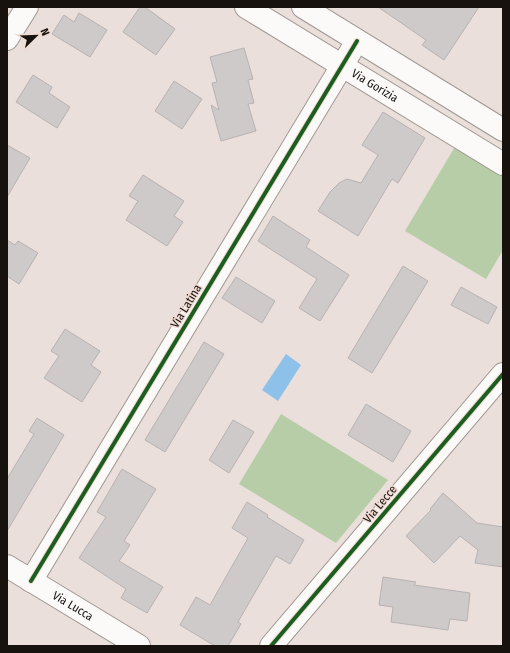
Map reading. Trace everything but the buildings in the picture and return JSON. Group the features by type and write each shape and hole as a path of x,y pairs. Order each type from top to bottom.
{"street":[{"path":"7,39 27,7"},
{"name":"Via Gorizia","path":"246,7 503,164"},
{"path":"303,7 503,130"},
{"name":"Via Latina","path":"31,581 357,41"},
{"name":"Via Lecce","path":"271,646 503,374"},
{"name":"Via Lucca","path":"7,566 139,646"}],"green space":[{"path":"456,145 503,173 503,250 486,279 405,231"},
{"path":"281,414 388,480 336,543 239,484"}],"water":[{"path":"286,354 301,365 278,401 262,390"}],"cycle path":[{"path":"31,581 357,41"},
{"path":"271,646 503,374"}]}
